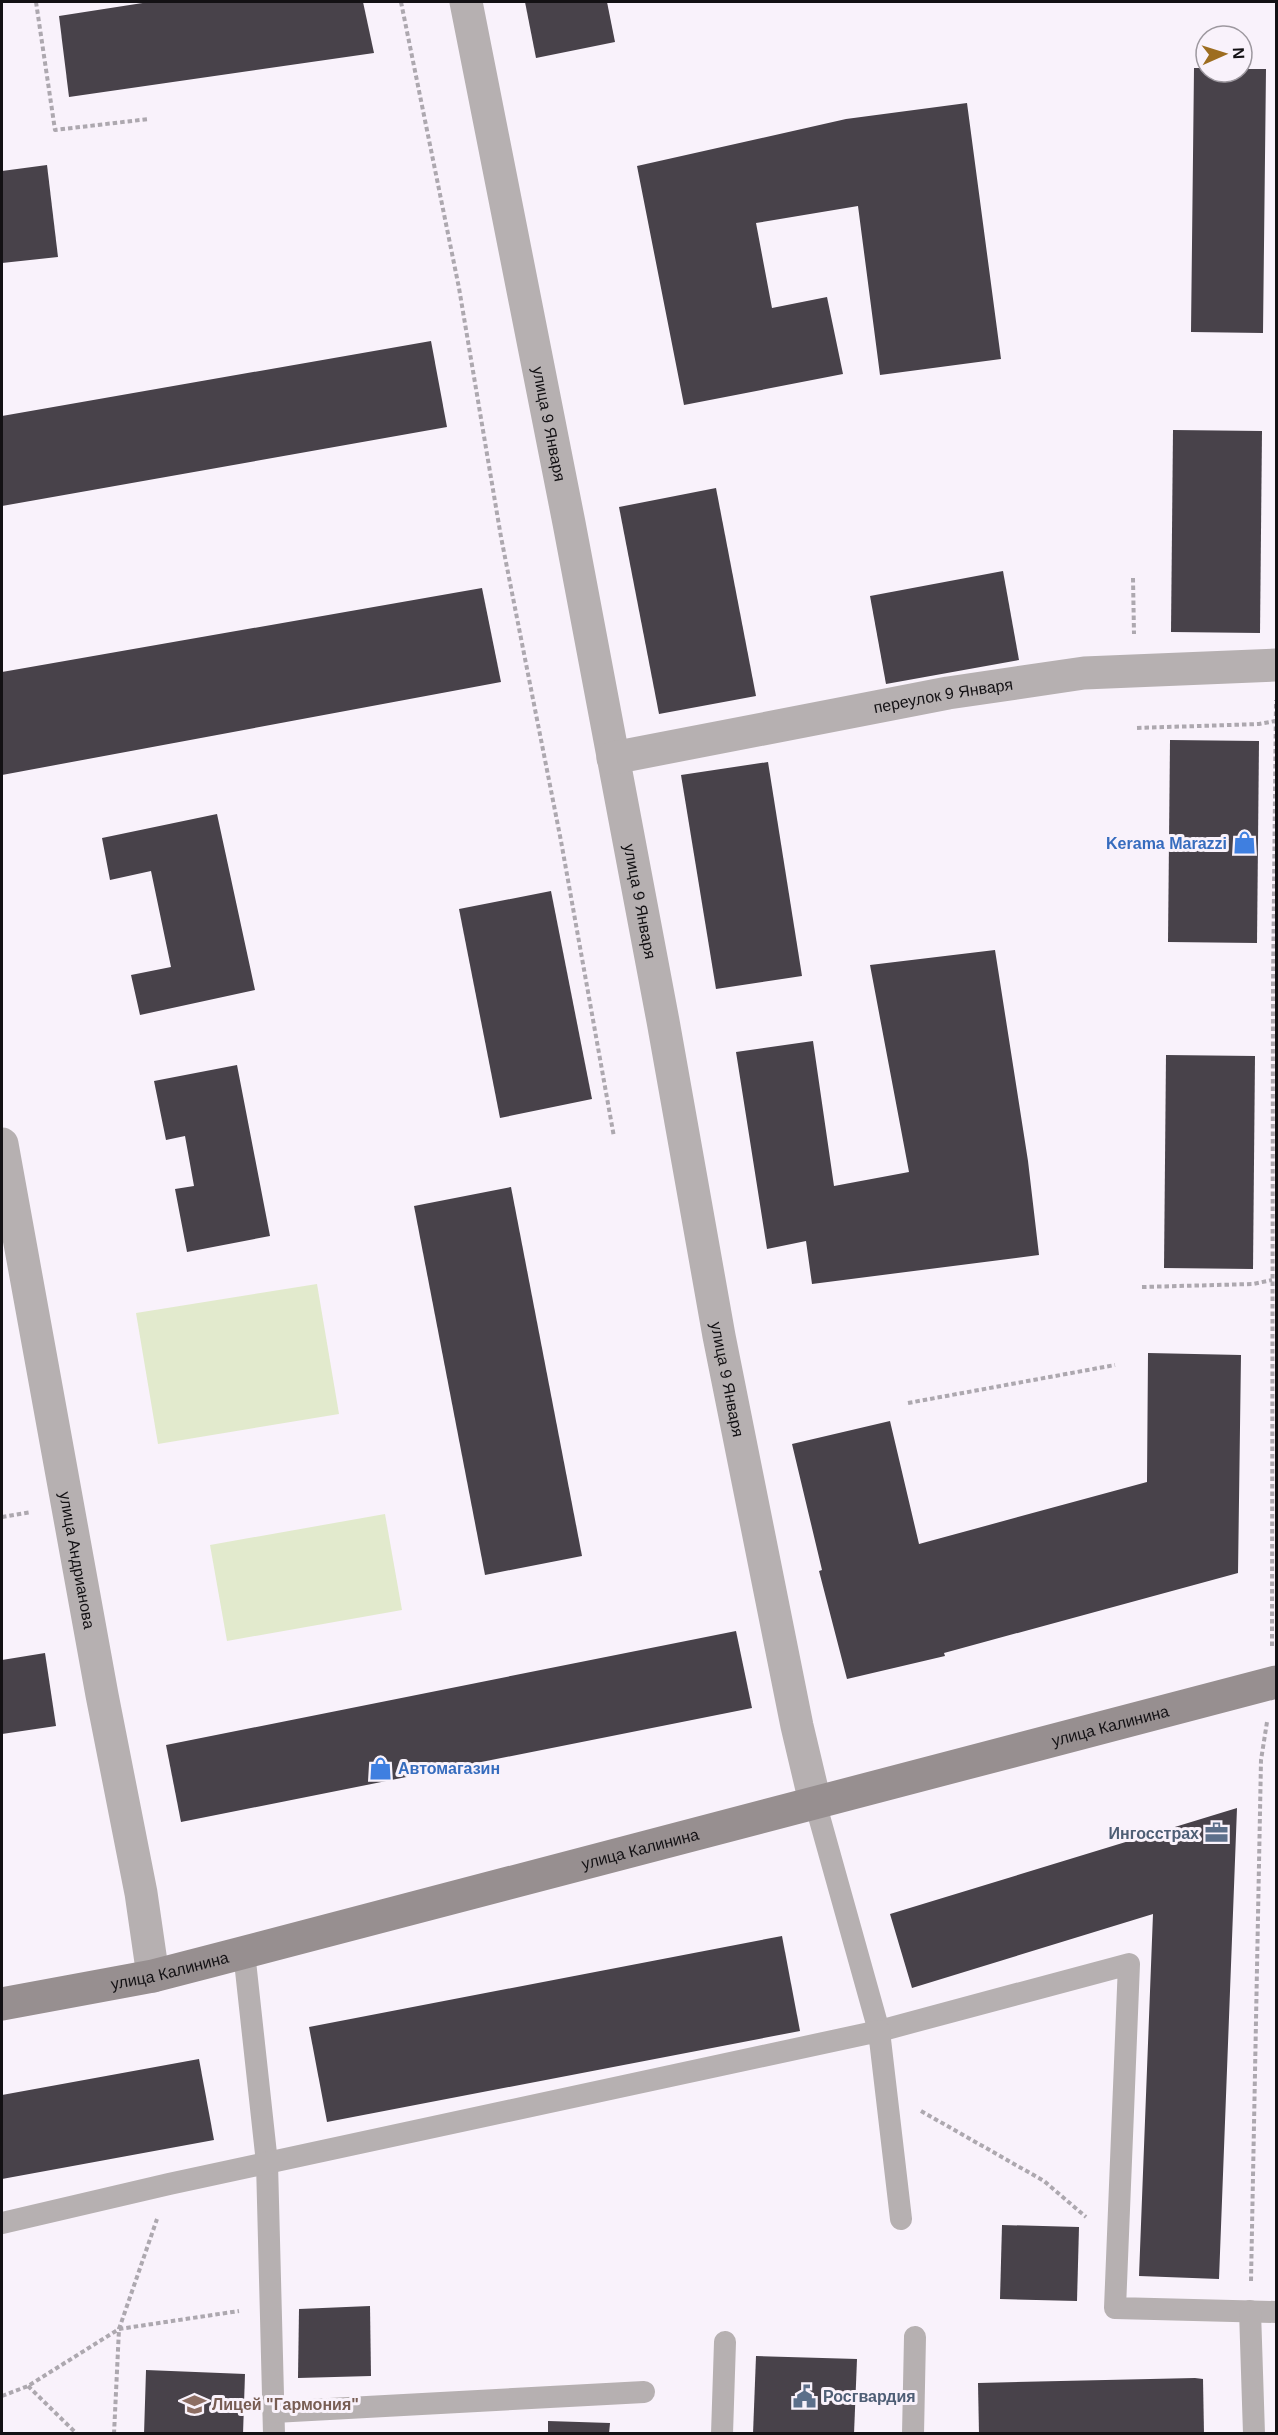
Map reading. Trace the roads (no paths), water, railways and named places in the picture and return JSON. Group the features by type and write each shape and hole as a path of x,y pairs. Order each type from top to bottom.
{"main road":[{"name":"улица Калинина","path":"2,2004 153,1976 1276,1682"}],"street":[{"name":"улица 9 Января","path":"466,2 612,758 719,1336 797,1726 815,1802"},
{"name":"переулок 9 Января","path":"612,758 948,693 1084,673 1276,665"},
{"name":"улица Андрианова","path":"2,1144 102,1695 141,1893 153,1976"}],"lane":[{"path":"815,1802 879,2031 901,2219"},
{"path":"244,1952 267,2163 274,2423 644,2392"},
{"path":"2,2223 169,2184 879,2031 1129,1964 1115,2308 1276,2312"},
{"path":"1250,2312 1254,2433"},
{"path":"913,2433 915,2337"},
{"path":"722,2433 724,2342"}],"place":[{"name":"Kerama Marazzi","path":"1245,843"},
{"name":"Автомагазин","path":"380,1768"},
{"name":"Ингосстрах","path":"1217,1833"},
{"name":"Росгвардия","path":"805,2396"},
{"name":"Лицей \"Гармония\"","path":"194,2404"}]}
